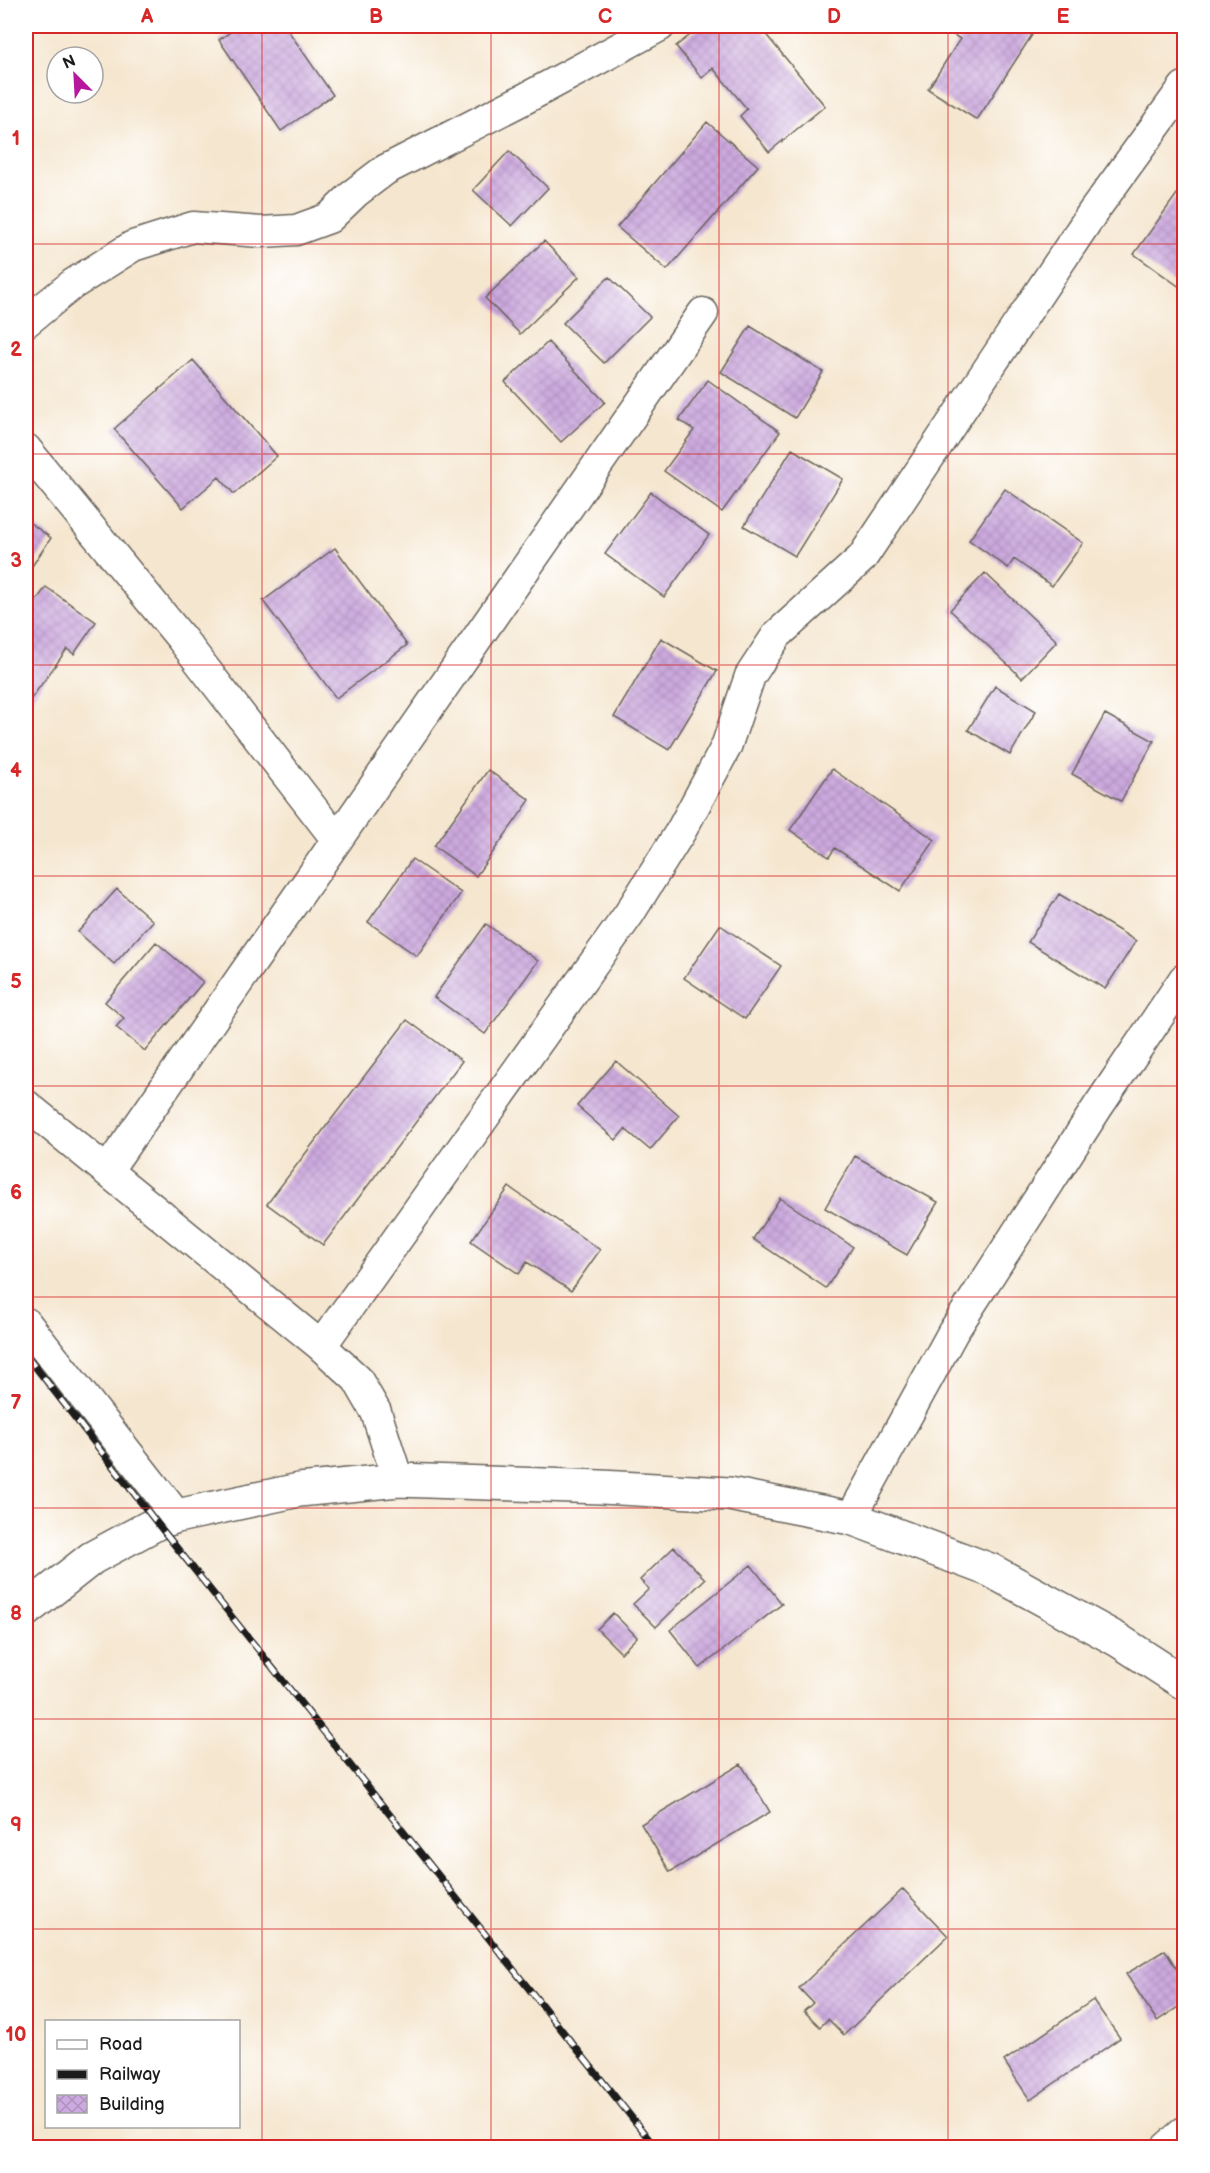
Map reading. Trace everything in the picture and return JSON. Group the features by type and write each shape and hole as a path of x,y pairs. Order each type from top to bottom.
{"street":[{"path":"26,322 73,284 133,246 193,227 261,232 296,230 329,218 356,192 385,170 660,26"},
{"path":"321,1346 629,914 682,829 726,747 750,676 777,635 862,558 1093,212 1185,87"},
{"path":"107,1172 702,312"},
{"path":"26,449 181,638 337,840"},
{"path":"851,1518 953,1332 1097,1108 1185,979"},
{"path":"26,1105 321,1346 357,1379 376,1412 398,1480"},
{"path":"26,1323 177,1516"},
{"path":"26,1610 92,1558 157,1523 177,1516 299,1490 398,1480 729,1494 851,1518 990,1570 1118,1640 1185,1683"},
{"path":"1166,2148 1185,2132"}],"building":[{"path":"239,26 285,26 333,95 281,131 219,40"},
{"path":"702,26 759,26 825,106 769,152 740,116 747,109 713,68 702,78 676,46"},
{"path":"949,26 1017,26 1032,35 977,120 928,89 960,39 946,30"},
{"path":"707,122 758,166 667,270 617,227"},
{"path":"509,151 548,188 512,226 473,190"},
{"path":"1182,187 1184,188 1184,290 1134,254"},
{"path":"544,241 579,277 520,334 485,298"},
{"path":"609,277 650,317 604,363 563,323"},
{"path":"750,326 823,372 795,418 721,372"},
{"path":"548,342 605,402 561,442 505,382"},
{"path":"193,360 277,456 234,494 219,477 183,508 114,429"},
{"path":"708,380 780,432 722,512 664,471 694,430 679,420"},
{"path":"792,449 843,479 795,556 744,526"},
{"path":"1005,489 1083,543 1052,586 1014,559 1008,568 969,540"},
{"path":"651,492 709,535 664,597 605,554"},
{"path":"26,520 51,538 26,575"},
{"path":"335,548 407,645 336,698 263,601"},
{"path":"985,573 1057,641 1022,678 950,610"},
{"path":"46,587 96,622 74,654 67,649 31,699 26,695 26,615"},
{"path":"661,638 717,671 669,750 614,717"},
{"path":"995,686 1036,711 1010,755 968,730"},
{"path":"1105,714 1154,741 1121,801 1072,774"},
{"path":"832,769 935,840 900,891 835,848 829,857 790,830"},
{"path":"488,770 530,800 476,876 434,846"},
{"path":"412,859 461,893 417,956 368,922"},
{"path":"117,889 153,921 114,964 78,932"},
{"path":"1059,894 1136,941 1105,989 1028,942"},
{"path":"486,924 538,961 485,1034 434,997"},
{"path":"720,925 781,966 745,1019 684,978"},
{"path":"156,942 203,982 145,1051 116,1027 124,1018 105,1002"},
{"path":"407,1020 462,1061 323,1245 267,1204"},
{"path":"616,1061 679,1116 650,1150 625,1129 616,1140 577,1106"},
{"path":"855,1156 938,1202 907,1255 825,1208"},
{"path":"509,1187 600,1250 571,1291 527,1262 519,1274 471,1241"},
{"path":"780,1198 853,1247 826,1288 753,1239"},
{"path":"674,1547 705,1579 656,1627 633,1604 649,1589 640,1580"},
{"path":"751,1565 782,1604 700,1668 670,1630"},
{"path":"613,1613 637,1637 621,1653 597,1629"},
{"path":"741,1764 770,1812 670,1872 641,1824"},
{"path":"903,1889 948,1936 844,2035 828,2019 820,2027 804,2011 813,2003 799,1988"},
{"path":"1165,1950 1184,1981 1184,2003 1157,2021 1126,1974"},
{"path":"1093,2000 1120,2038 1030,2100 1004,2061"}],"railway":[{"path":"26,1355 157,1523 656,2148"}]}
